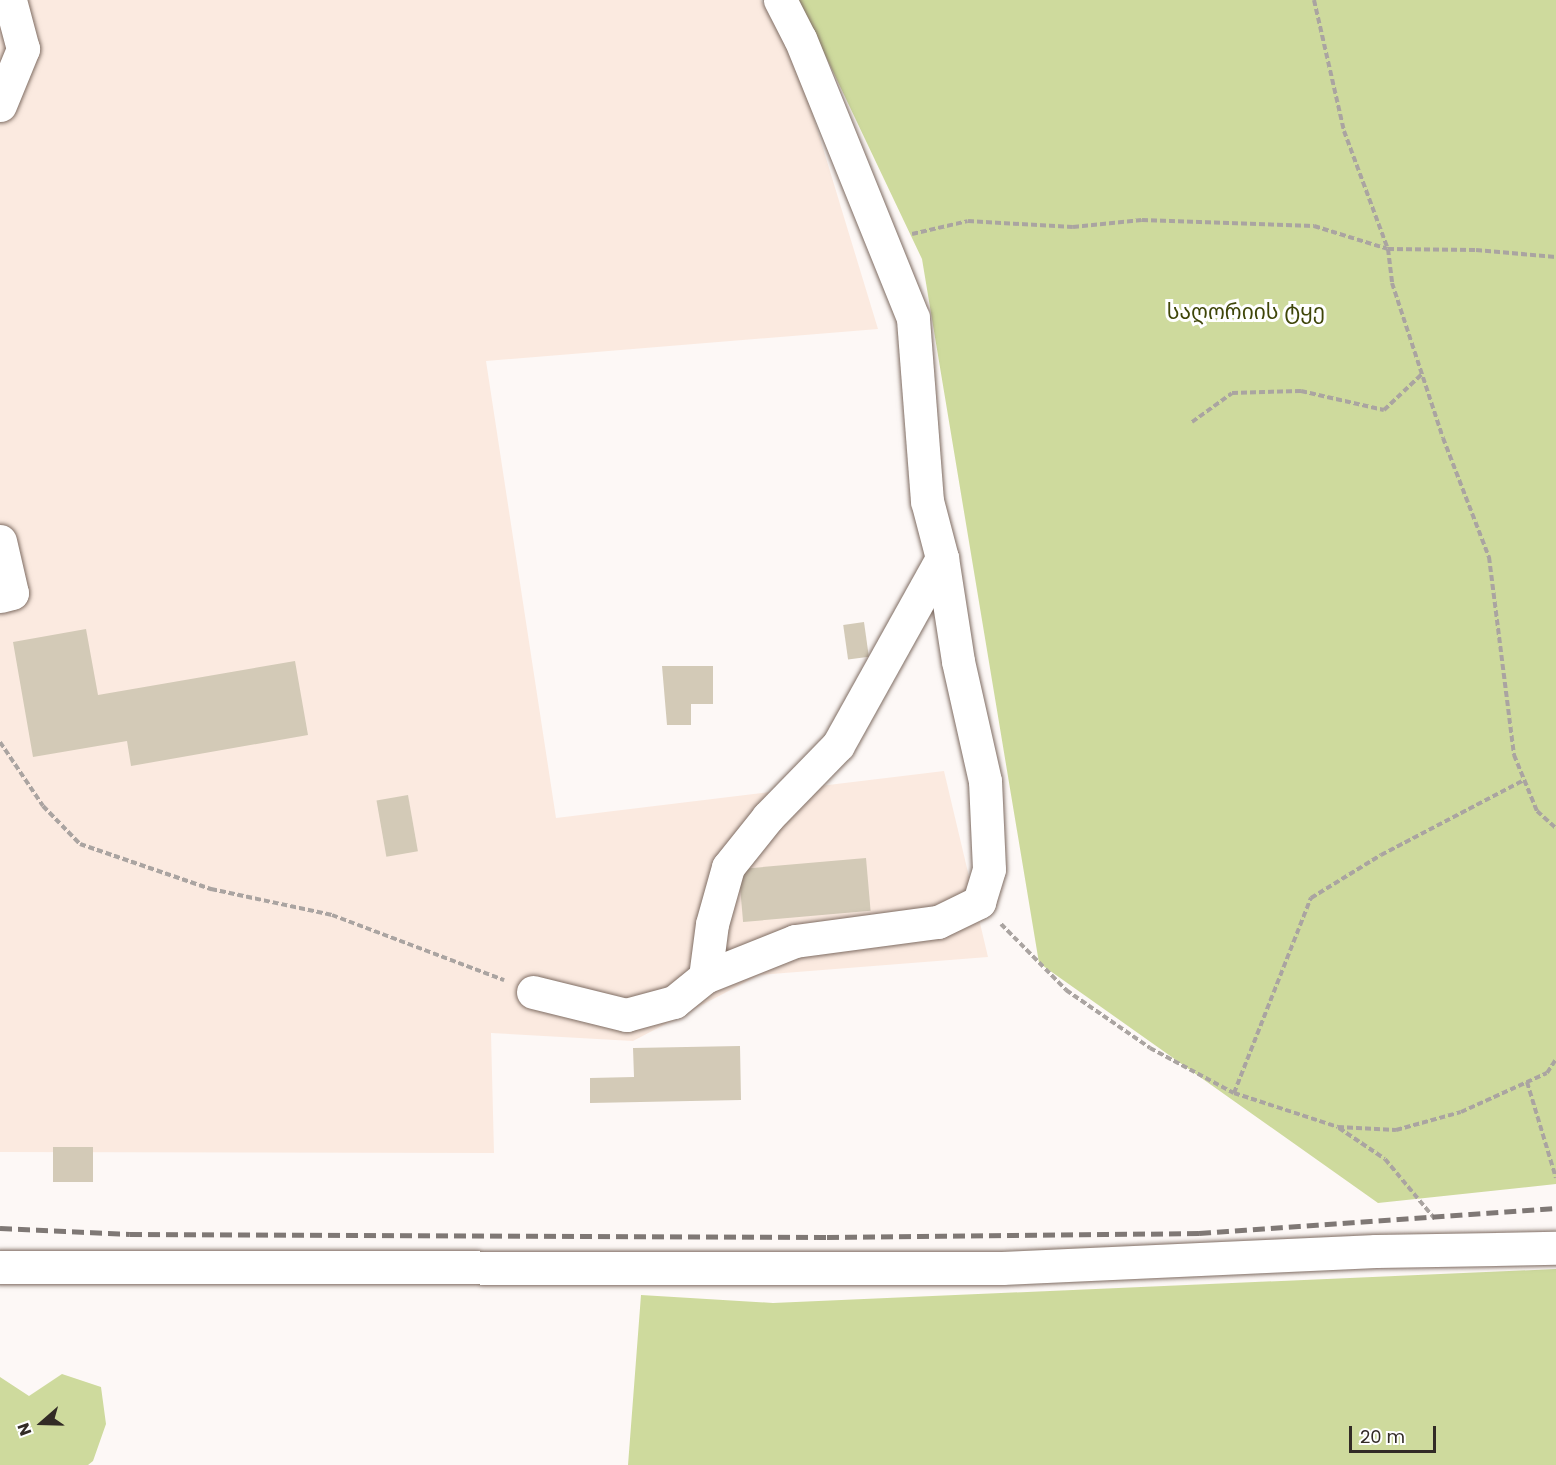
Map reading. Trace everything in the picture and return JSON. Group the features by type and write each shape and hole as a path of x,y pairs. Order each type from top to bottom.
{"street":[{"path":"0,105 11,51 10,0"},
{"path":"533,992 626,1015 674,1002 705,977 795,941 938,922 979,902 988,869 985,781 958,661 942,558 927,501 913,318 800,39 780,0"},
{"path":"0,541 12,593 0,596"},
{"path":"705,977 712,924 728,867 768,817 838,745 942,558"},
{"path":"0,1267 978,1268 1473,1249 1556,1248"}],"path":[{"path":"1314,0 1344,131 1388,249 1392,283 1422,374 1490,557 1514,755 1537,811 1556,828"},
{"path":"882,240 968,221 1073,227 1142,220 1314,226 1388,249 1476,250 1556,257"},
{"path":"1192,423 1232,393 1301,391 1384,410 1422,374"},
{"path":"0,741 43,806 80,844 211,889 333,915 533,992"},
{"path":"1234,1093 1311,898 1382,855 1524,780"},
{"path":"979,902 1066,990 1150,1048 1234,1093 1338,1127 1396,1130 1461,1112 1547,1073 1556,1059"},
{"path":"1527,1082 1556,1178"},
{"path":"1338,1127 1385,1159 1433,1217 1473,1249"}],"shaded area":[{"path":"0,0 761,0 798,66 878,329 486,361 556,818 944,771 988,957 759,975 633,1041 491,1033 494,1153 0,1152"}],"green space":[{"name":"საღორიის ტყე","path":"799,0 1556,0 1556,1184 1378,1203 1039,963 922,259"},
{"path":"1556,1269 1556,1465 628,1465 641,1295 773,1303"},
{"path":"62,1374 101,1387 106,1424 93,1461 88,1465 0,1465 0,1377 29,1396"}],"building":[{"path":"864,622 869,657 848,660 843,625"},
{"path":"86,629 98,695 295,661 308,735 131,766 127,741 33,757 13,642"},
{"path":"662,666 713,666 713,704 691,704 691,725 667,725"},
{"path":"408,795 418,851 386,857 376,801"},
{"path":"866,858 871,911 743,922 738,869"},
{"path":"740,1046 741,1100 590,1103 590,1078 634,1077 633,1048"},
{"path":"53,1147 93,1147 93,1182 53,1182"}],"railway":[{"path":"0,1228 130,1234 827,1237 1199,1233 1556,1208"}]}
